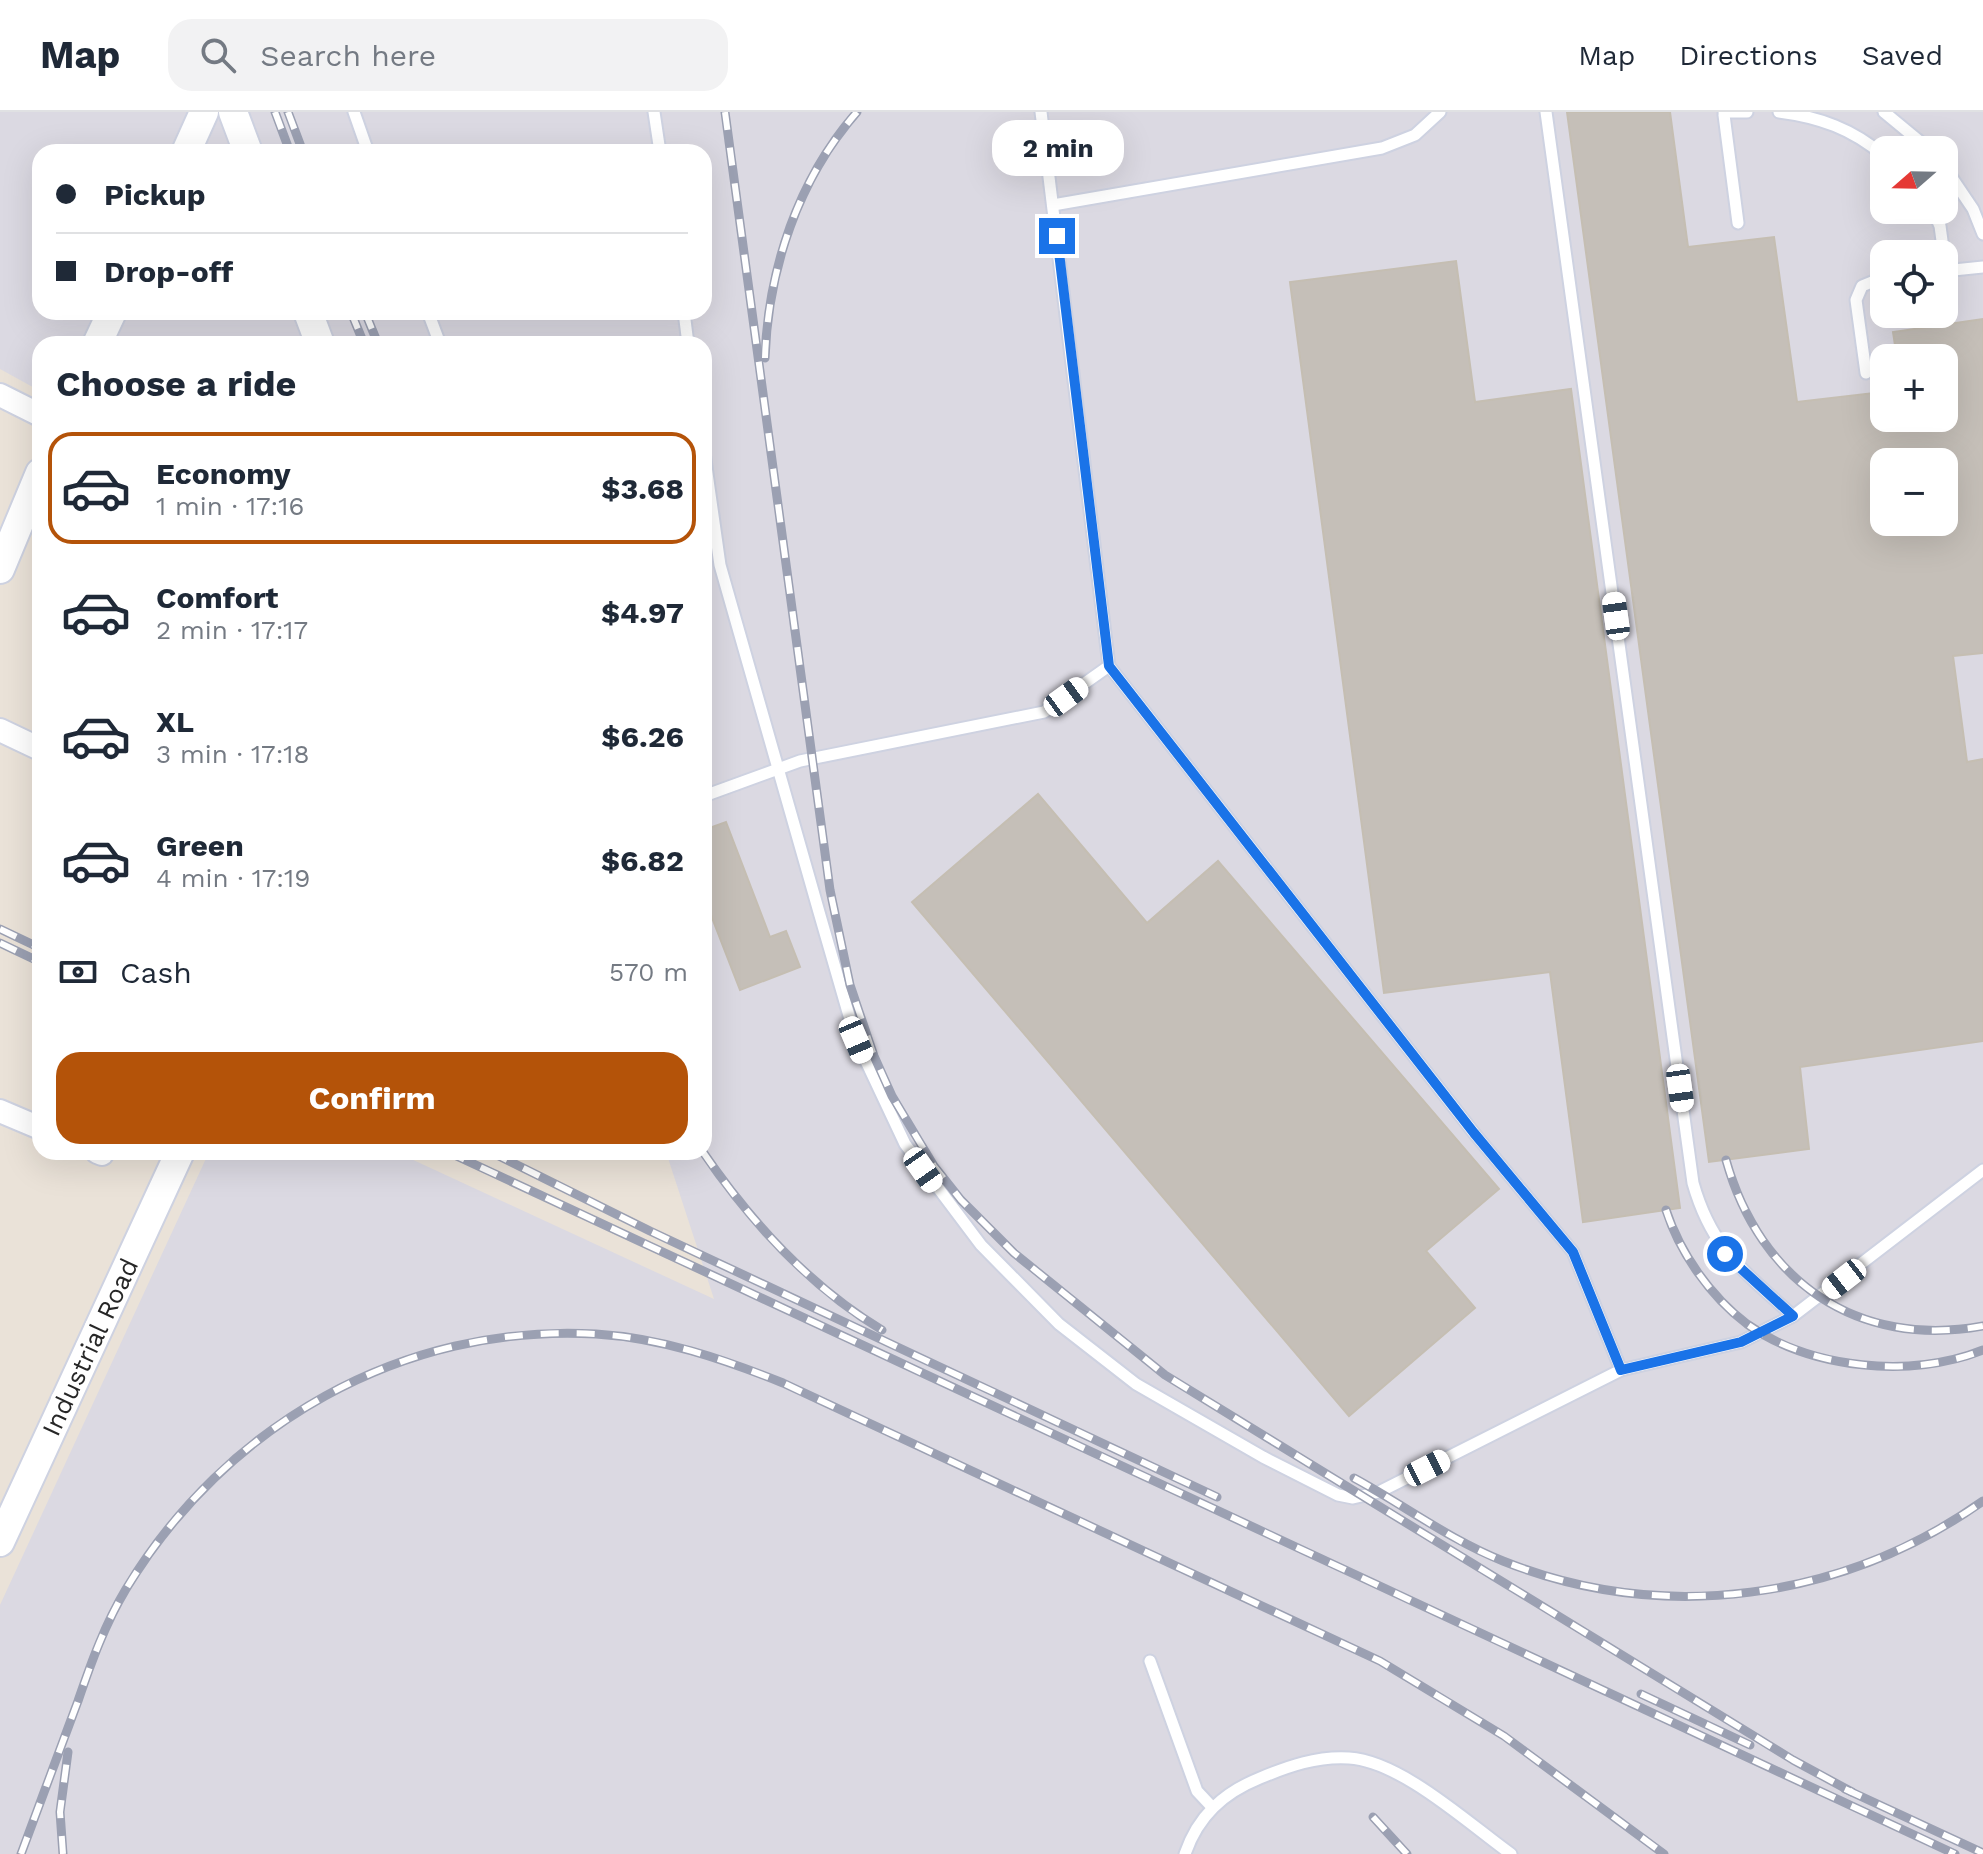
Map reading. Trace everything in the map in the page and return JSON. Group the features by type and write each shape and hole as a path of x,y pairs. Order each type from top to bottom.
{"street":[{"path":"190,144 204,112"},
{"path":"233,112 245,144"},
{"path":"0,395 32,411"},
{"path":"0,569 32,492"},
{"path":"0,730 32,745"},
{"path":"0,1111 32,1125"},
{"name":"Industrial Road","path":"0,1542 176,1160"}],"lane":[{"path":"354,112 365,144"},
{"path":"654,112 659,144"},
{"path":"1041,112 1109,666 1474,1133 1573,1252 1621,1370"},
{"path":"1053,205 1382,148 1415,135 1440,112"},
{"path":"1546,112 1693,1183 1700,1209 1725,1254 1793,1316"},
{"path":"1738,223 1724,113 1747,112"},
{"path":"1779,112 1822,119 1846,129 1870,146"},
{"path":"1884,112 1913,136"},
{"path":"1958,187 1973,209 1983,234"},
{"path":"1958,270 1983,267"},
{"path":"1866,373 1856,300 1862,286 1870,283"},
{"path":"712,508 720,565 856,1040 905,1144 981,1245 1059,1324 1136,1384 1263,1457 1338,1495 1353,1498 1379,1492 1621,1370 1741,1342 1793,1316 1983,1170"},
{"path":"712,793 780,768 1044,712 1109,666"},
{"path":"1150,1661 1197,1791 1212,1807"},
{"path":"1185,1854 1212,1807 1227,1794 1288,1767 1328,1758 1352,1758 1378,1764 1402,1776 1511,1854"}],"shaded area":[{"path":"0,112 1983,112 1983,1854 0,1854 0,1605 205,1160 413,1160 714,1299 669,1160 712,1160 712,336 32,336 32,387 0,369"}],"building":[{"path":"1567,112 1670,112 1688,247 1774,237 1797,402 1870,393 1870,432 1958,432 1958,344 1895,344 1893,332 1958,328 1958,323 1983,319 1983,653 1953,656 1967,762 1983,759 1983,1041 1800,1067 1809,1149 1709,1162"},
{"path":"1456,261 1475,402 1571,389 1680,1208 1583,1222 1550,972 1384,993 1290,282"},
{"path":"1038,794 1147,923 1218,861 1499,1189 1426,1251 1475,1308 1349,1416 912,902"},
{"path":"726,822 770,937 786,931 800,967 740,990 712,918 712,827"}],"railway":[{"path":"275,112 287,144"},
{"path":"288,112 300,144"},
{"path":"725,112 830,890 850,985 874,1056 892,1096 934,1166 961,1200 1014,1253 1165,1375 1793,1760 1852,1792"},
{"path":"765,358 772,292 790,227 818,166 857,112"},
{"path":"354,320 361,336"},
{"path":"368,320 375,336"},
{"path":"0,929 32,944"},
{"path":"0,943 32,958"},
{"path":"465,1160 1955,1854"},
{"path":"507,1160 650,1231 1217,1497"},
{"path":"709,1160 783,1251 855,1313 882,1330"},
{"path":"1726,1160 1742,1203 1763,1240 1789,1272 1820,1297 1855,1315 1894,1327 1937,1330 1983,1326"},
{"path":"1666,1210 1679,1242 1709,1287 1733,1313 1772,1339 1831,1360 1862,1365 1925,1364 1983,1350"},
{"path":"21,1854 93,1658 118,1602 167,1531 214,1478 267,1433 325,1396 388,1367 455,1346 524,1335 596,1334 645,1340 692,1351 783,1383 1380,1661 1504,1736 1664,1854"},
{"path":"1354,1478 1446,1533 1503,1561 1564,1581 1626,1593 1688,1596 1750,1592 1812,1580 1871,1561 1929,1535 1983,1501"},
{"path":"1641,1694 1750,1745"},
{"path":"63,1854 60,1812 68,1752"},
{"path":"1845,1789 1983,1853"},
{"path":"1373,1817 1407,1854"}],"route":[{"path":"1057,236 1109,666 1474,1133 1573,1252 1621,1370 1741,1342 1793,1316 1725,1254"}]}
